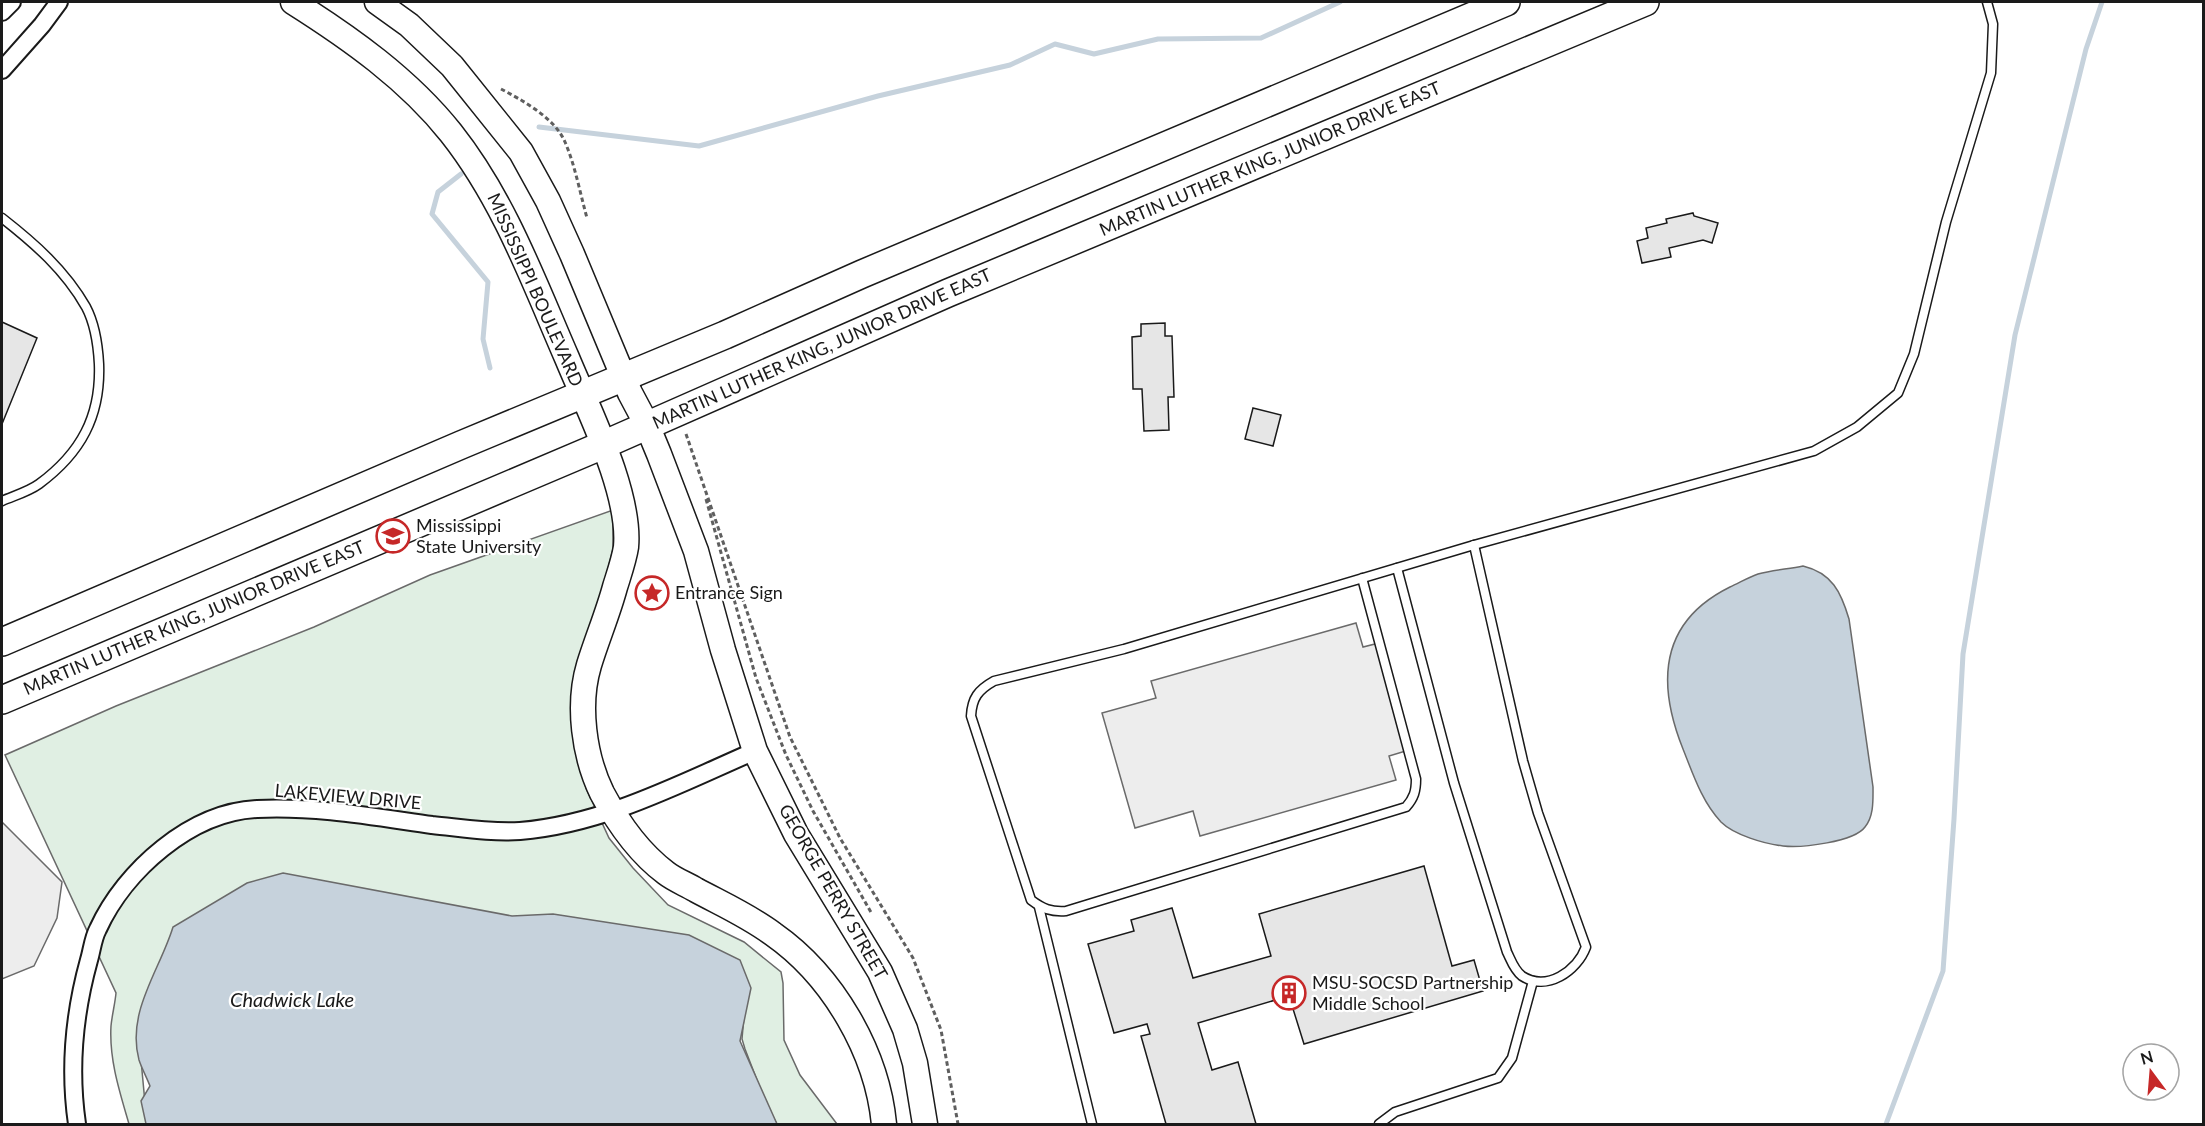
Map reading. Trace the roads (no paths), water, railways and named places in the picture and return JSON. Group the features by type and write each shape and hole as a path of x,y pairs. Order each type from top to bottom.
{"main road":[{"path":"2,642 439,454 725,335 862,274 1506,2"},
{"name":"MARTIN LUTHER KING, JUNIOR DRIVE EAST","path":"2,700 603,445 948,293 1645,2"}],"street":[{"path":"2,12 12,2"},
{"path":"2,70 59,2"},
{"name":"MISSISSIPPI BOULEVARD","path":"293,2 358,44 408,87 450,132 484,180 505,216 603,445"},
{"path":"377,2 409,25 452,66 521,152 548,201 630,393 647,425"},
{"name":"GEORGE PERRY STREET","path":"647,425 696,551 723,650 755,751 796,834 880,972 915,1062 925,1125"},
{"path":"603,445 623,504 626,550 588,669 584,694 584,726 592,767 601,790 636,847 668,874 753,921 794,950 810,966 840,1005 866,1052 876,1078 884,1125"},
{"name":"LAKEVIEW DRIVE","path":"76,1125 72,1095 72,1056 79,1005 97,929 119,894 143,864 197,825 225,815 255,809 291,809 500,832 569,823 613,812 755,751"}],"lane":[{"path":"1362,578 1416,779 1413,799 1406,807 1066,911 1053,912 1039,907 1031,900 971,716 972,704 979,690 994,681 1124,648 1474,545 1814,451 1857,426 1898,393 1914,354 1946,222 1991,73 1993,24 1987,2"},
{"path":"2,218 35,243 67,278 87,308 98,343 99,389 89,428 70,457 38,486 2,501"},
{"path":"1397,568 1454,783 1507,952 1513,966 1521,975 1533,981 1551,980 1569,972 1581,959 1586,947 1529,782 1474,545"},
{"path":"1039,907 1092,1125"},
{"path":"1378,1125 1395,1112 1498,1078 1512,1058 1533,981"}],"water":[{"path":"1803,566 1821,573 1834,585 1843,600 1849,619 1873,787 1873,802 1868,823 1850,837 1814,845 1783,846 1759,841 1734,831 1721,822 1708,806 1694,778 1675,725 1669,701 1668,678 1670,657 1677,636 1689,618 1707,601 1758,574"},
{"name":"Chadwick Lake","path":"283,873 512,916 553,914 689,935 740,960 751,988 740,1041 777,1124 146,1124 141,1101 150,1086 139,1060 136,1042 137,1025 146,992 173,927 247,883"}],"waterway":[{"path":"539,127 699,146 878,96 1010,65 1055,44 1094,54 1158,39 1261,38 1340,2"},
{"path":"1886,1124 1943,971 1963,654 2015,335 2086,49 2102,2"},
{"path":"461,174 438,192 432,214 488,282 483,339 490,368"}],"place":[{"name":"Mississippi State University","path":"393,536"},
{"name":"Entrance Sign","path":"652,593"},
{"name":"MSU-SOCSD Partnership Middle School","path":"1289,993"}]}
